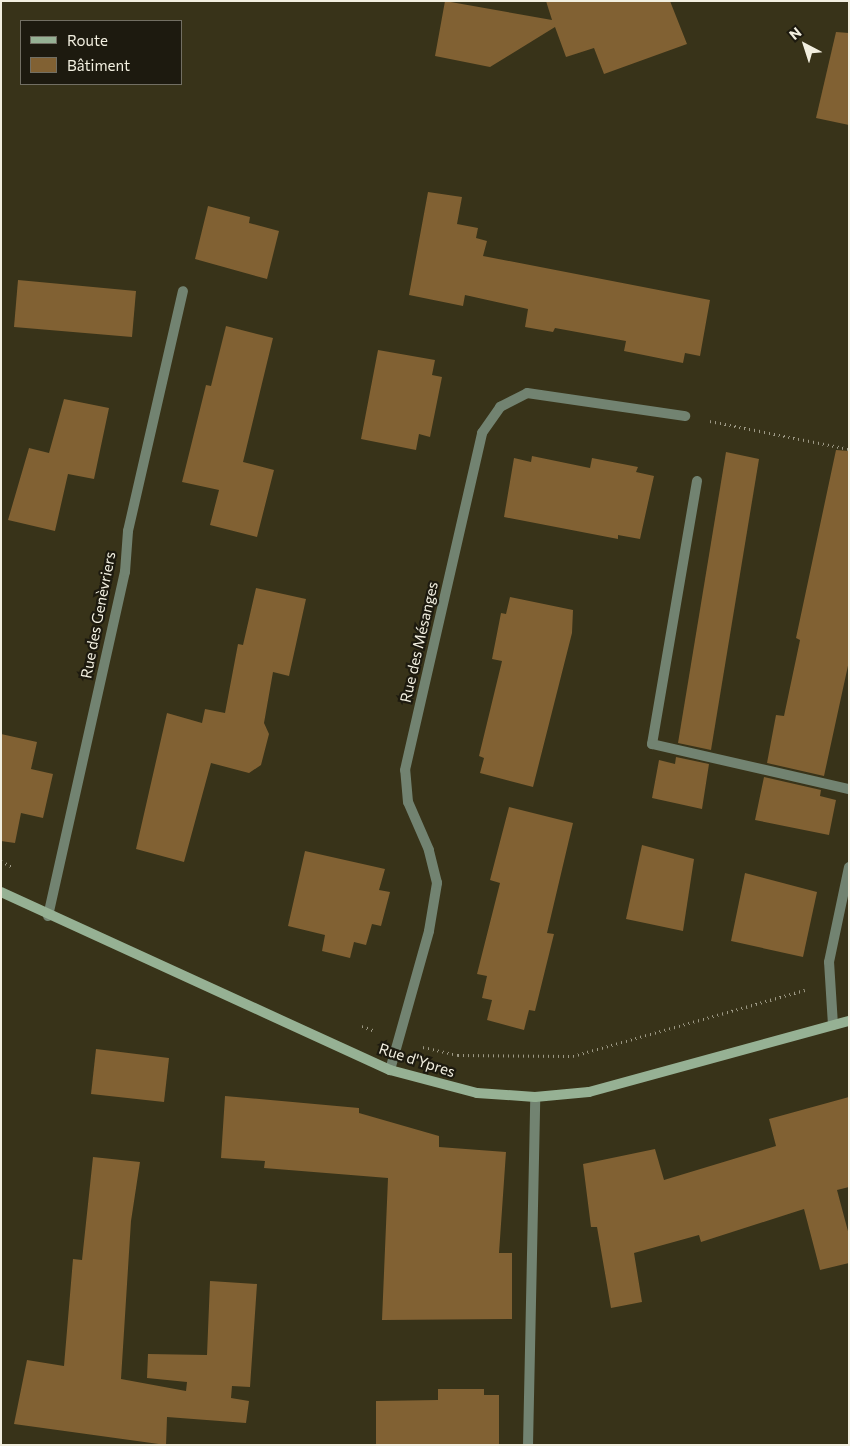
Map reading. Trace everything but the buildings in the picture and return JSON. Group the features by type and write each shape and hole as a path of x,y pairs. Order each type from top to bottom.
{"main road":[{"name":"Rue d'Ypres","path":"1,892 48,916 390,1070 452,1088 535,1097 589,1092 849,1021"}],"street":[{"name":"Rue des Genèvriers","path":"48,916 125,572 128,531 183,291"},
{"name":"Rue des Mésanges","path":"390,1070 429,930 437,883 429,850 408,802 405,770 482,433 500,406 528,393 685,416"},
{"path":"697,481 652,744 849,789"},
{"path":"833,1025 829,962 849,867"},
{"path":"528,1445 535,1097"}],"path":[{"path":"685,416 849,450"}]}
